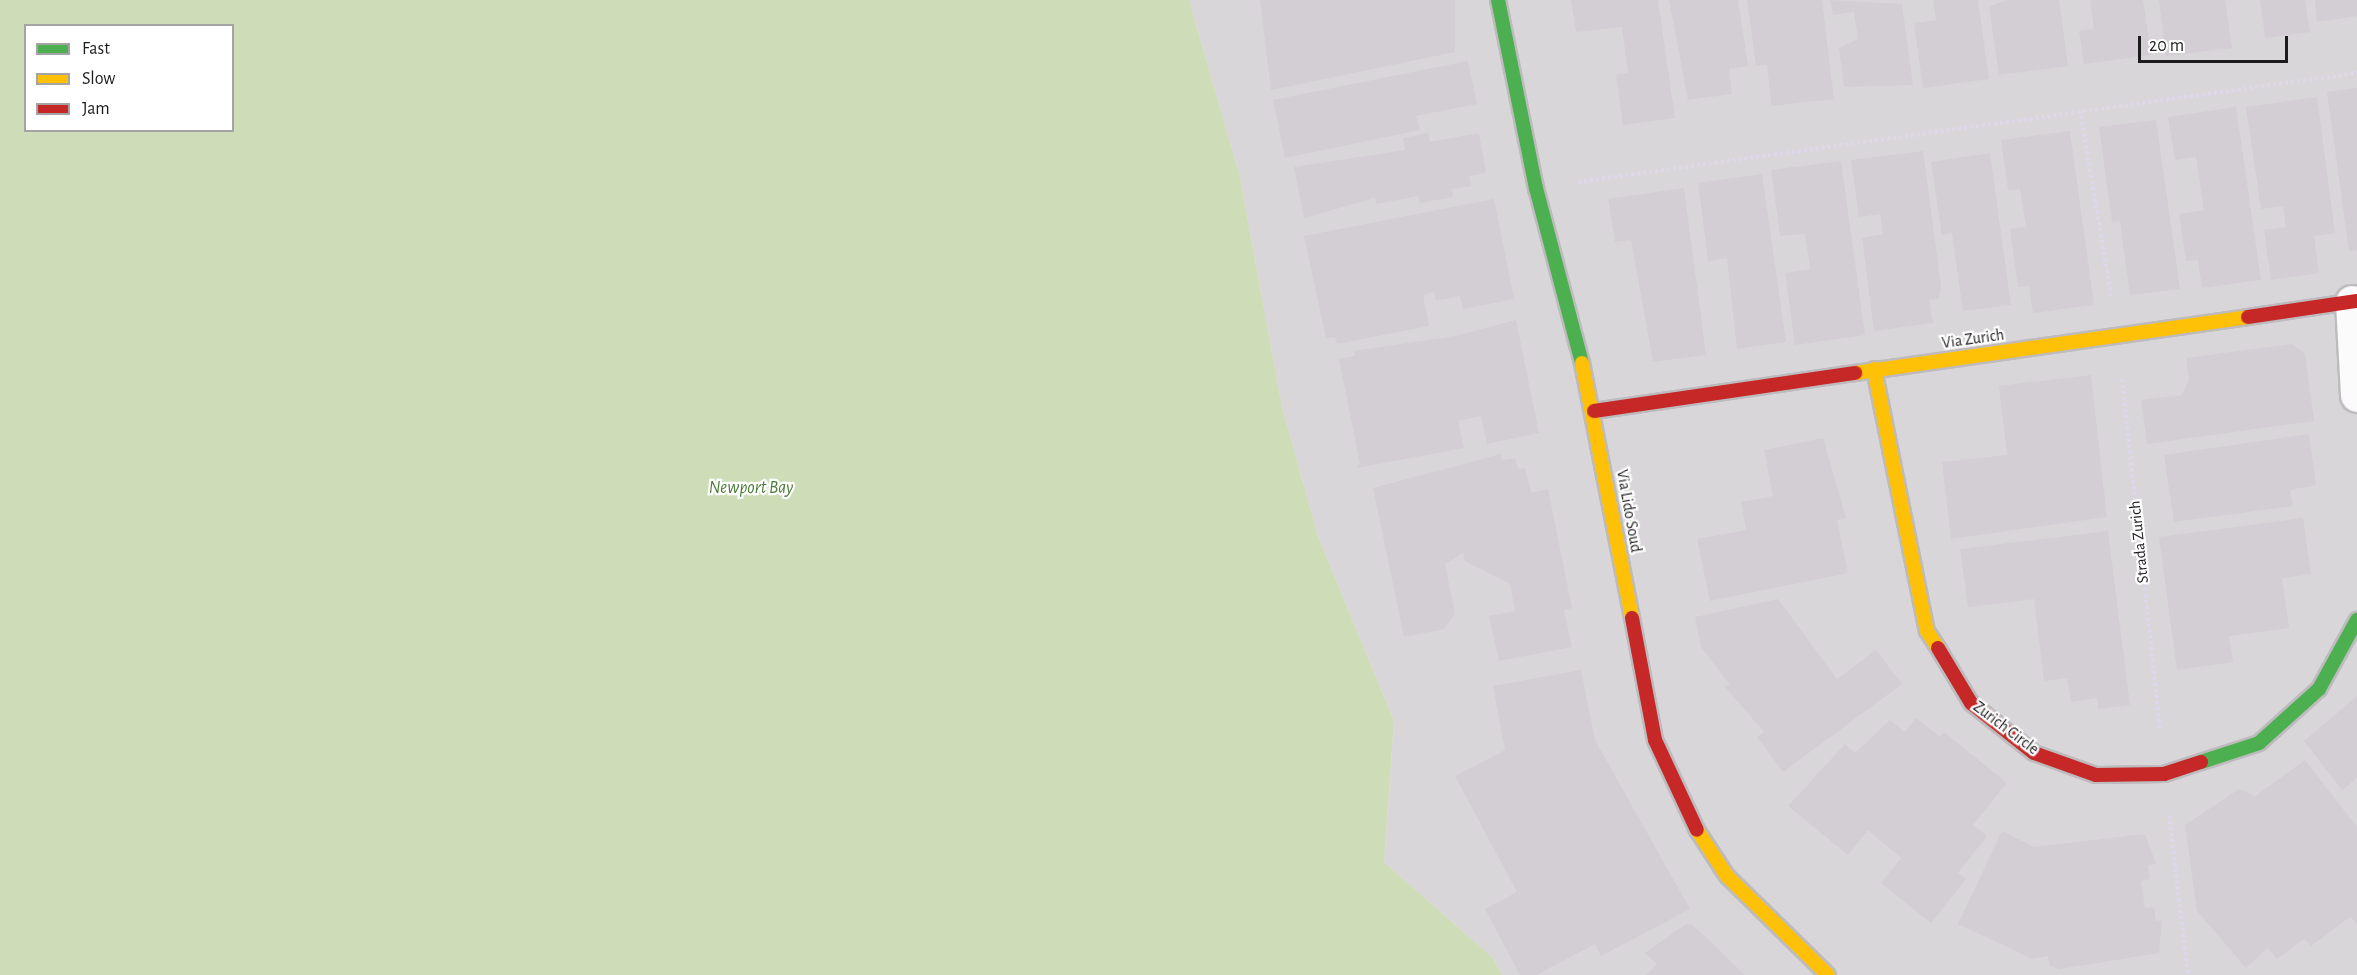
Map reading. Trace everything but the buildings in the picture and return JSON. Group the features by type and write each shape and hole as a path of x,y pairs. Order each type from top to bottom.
{"street":[{"name":"Via Lido Soud","path":"1498,0 1536,188 1594,411 1655,740 1684,809 1727,876 1828,975"},
{"name":"Via Zurich","path":"1594,411 1874,369 2354,302"},
{"path":"2354,302 2357,394"},
{"name":"Zurich Circle","path":"1874,369 1927,631 1971,703 2034,753 2096,775 2164,774 2259,742 2319,689 2357,620"}],"path":[{"path":"1536,188 2357,73"},
{"name":"Strada Zurich","path":"2080,110 2117,335 2188,975"}],"shaded area":[{"path":"1189,0 2357,0 2357,975 1502,975 1493,958 1384,862 1394,721 1318,536 1282,407 1240,177"}],"water":[{"name":"Newport Bay","path":"0,0 1189,0 1240,177 1282,407 1318,536 1394,721 1384,862 1493,958 1502,975 0,975"}],"traffic: fast":[{"path":"1498,0 1536,188 1582,363"},
{"path":"2201,762 2259,743 2319,689 2357,620"}],"traffic: slow":[{"path":"1855,373 2248,317"},
{"path":"1582,363 1632,618"},
{"path":"1874,369 1927,631 1938,648"},
{"path":"1697,830 1727,876 1828,975"}],"traffic: jam":[{"path":"2248,317 2357,301"},
{"path":"1594,411 1855,373"},
{"path":"1632,618 1655,740 1697,830"},
{"path":"1938,648 1971,703 2034,753 2096,775 2164,774 2201,762"}]}
